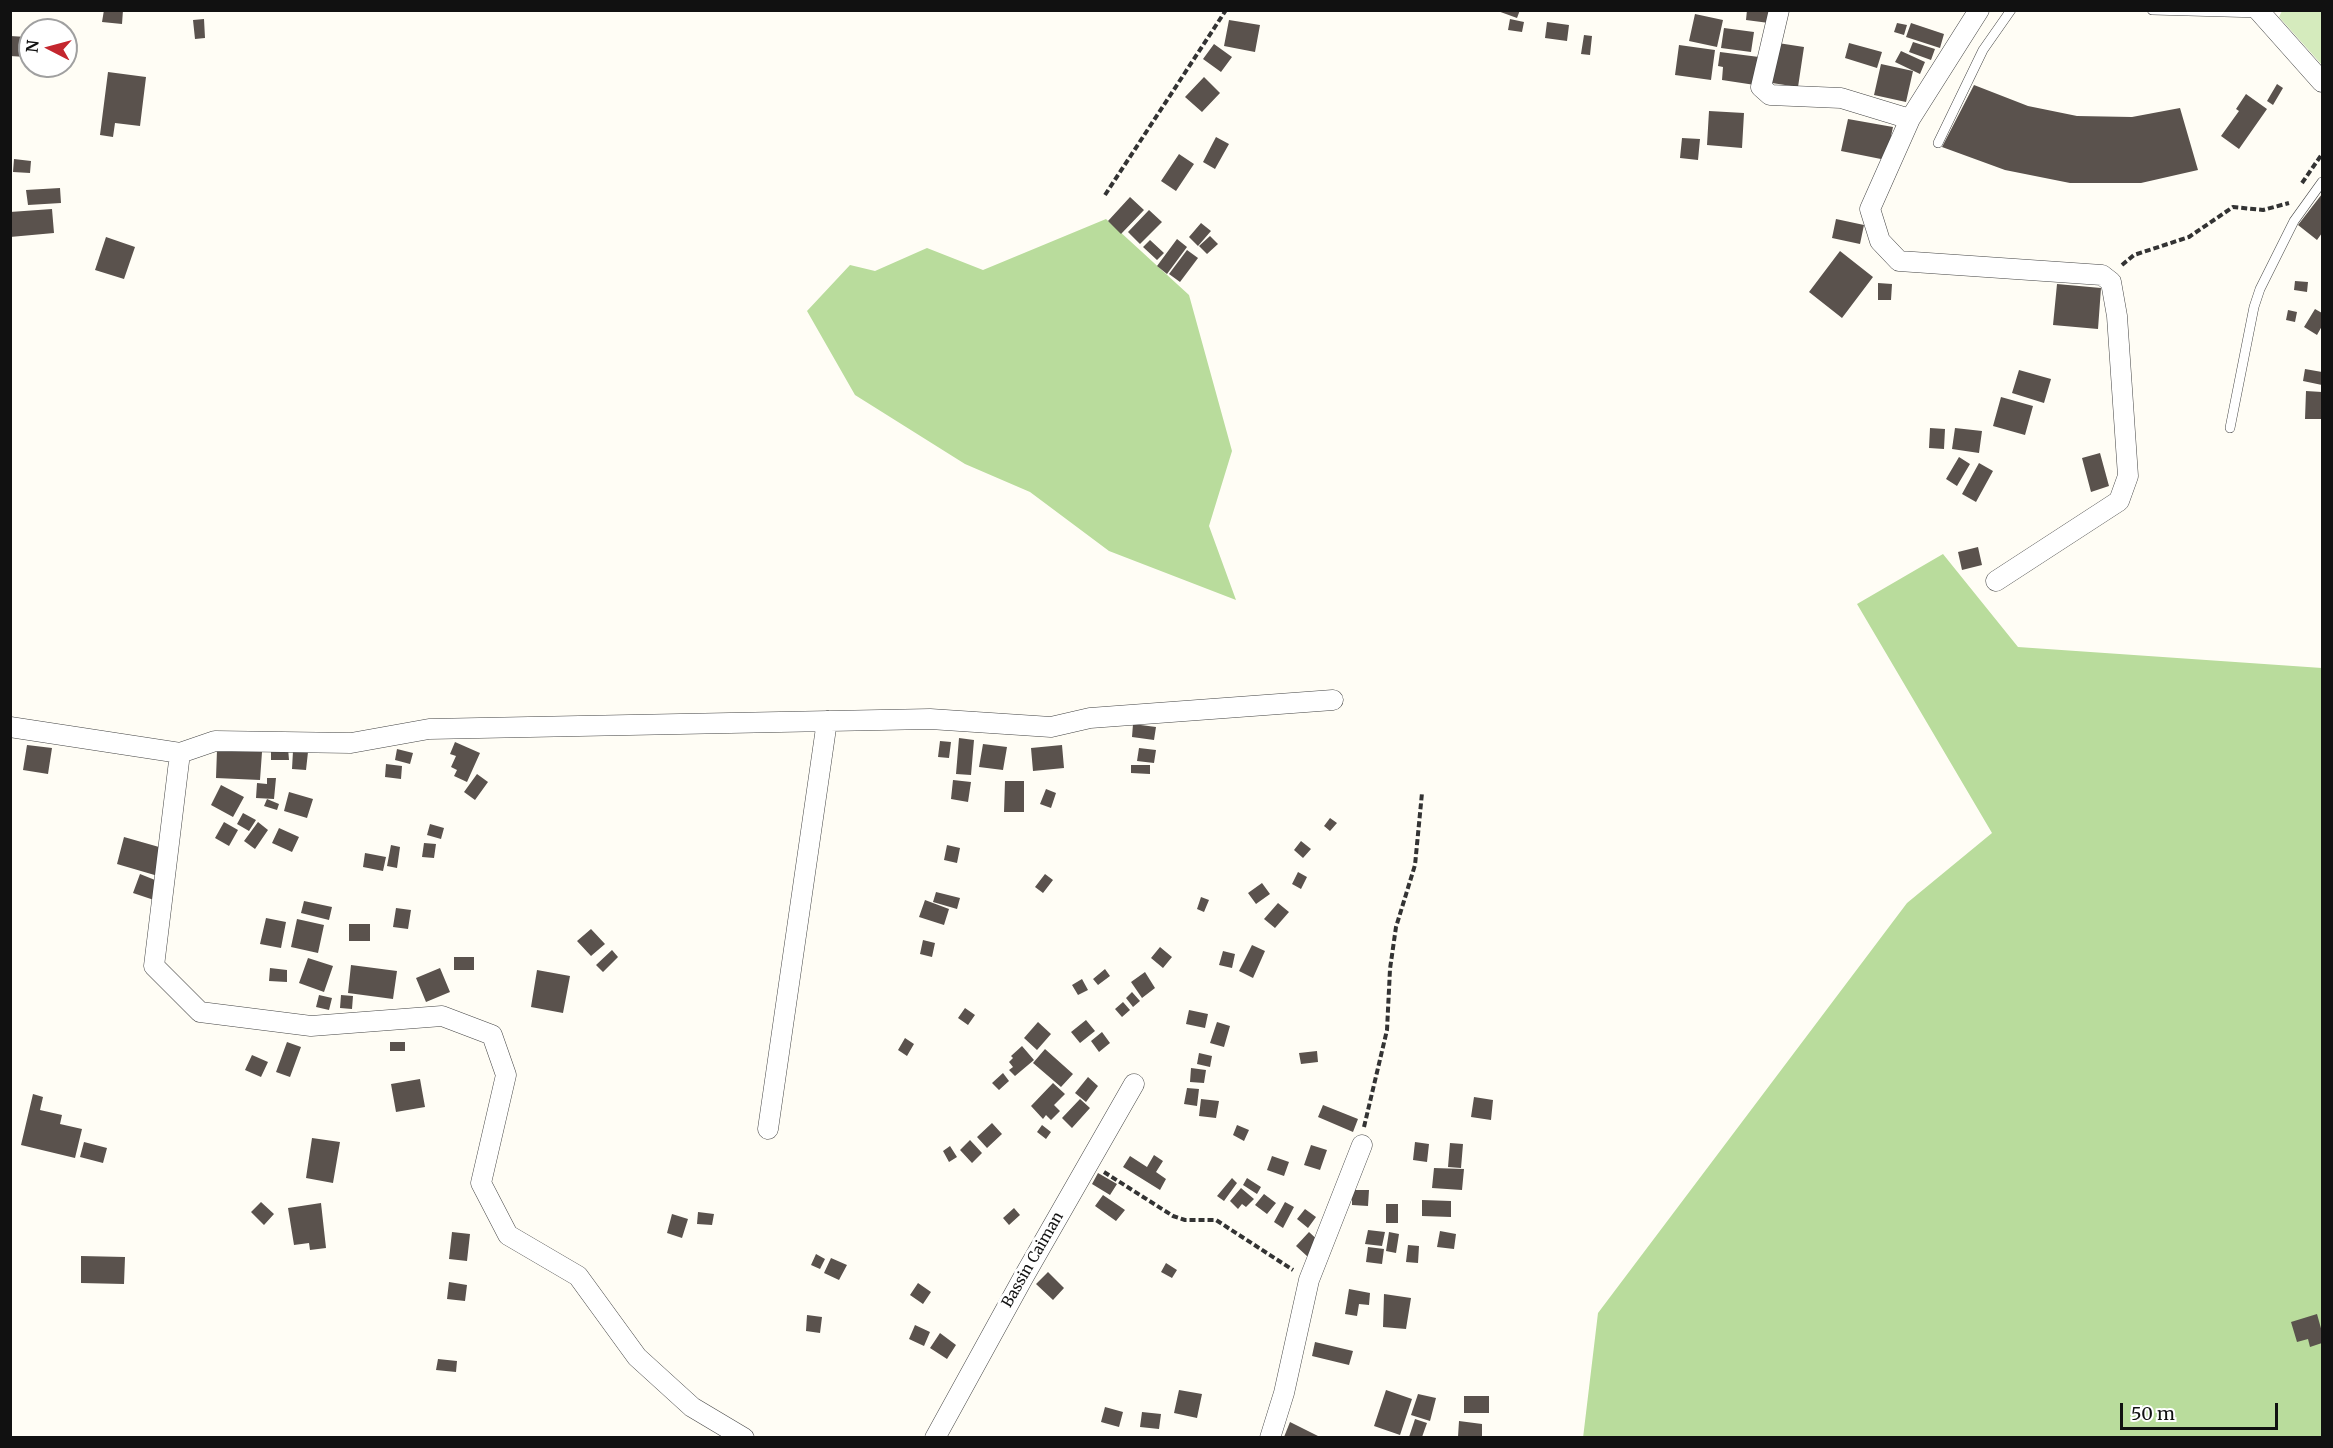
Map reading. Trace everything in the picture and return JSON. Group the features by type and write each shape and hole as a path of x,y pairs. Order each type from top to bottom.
{"street":[{"path":"1779,10 1761,87 1770,95 1841,98 1910,119"},
{"path":"1979,10 1910,119 1870,209 1880,241 1899,261 2102,275 2111,282 2117,316 2128,476 2120,501 1996,581"},
{"path":"2259,11 2322,82"},
{"path":"10,727 180,753 215,741 351,743 429,729 930,719 1051,727 1090,718 1333,700"},
{"path":"768,1129 827,721"},
{"path":"180,753 154,966 200,1012 311,1026 442,1016 492,1035 506,1075 481,1184 508,1234 578,1276 637,1357 692,1407 744,1437"},
{"name":"Bassin Caiman","path":"935,1437 1134,1084"},
{"path":"1270,1437 1284,1393 1309,1280 1362,1145"}],"lane":[{"path":"1938,143 1983,50 2011,10"},
{"path":"2152,10 2259,11"},
{"path":"2230,428 2240,387 2254,307 2260,289 2295,221 2322,182"}],"path":[{"path":"1105,195 1226,10"},
{"path":"2301,185 2322,154"},
{"path":"2102,275 2118,268 2134,255 2188,237 2232,207 2263,210 2294,202"},
{"path":"1362,1145 1367,1105 1387,1030 1395,937 1415,865 1422,794"},
{"path":"1089,1162 1173,1216 1185,1220 1216,1220 1309,1280"}],"green space":[{"path":"2282,11 2322,11 2322,65 2279,17"},
{"path":"1106,219 1189,295 1232,451 1209,526 1236,600 1109,551 1030,492 965,464 855,395 807,311 850,265 875,271 927,248 983,270"},
{"path":"1943,554 2018,647 2322,668 2322,1437 1583,1438 1598,1313 1907,903 1992,833 1857,604"}],"building":[{"path":"104,10 123,10 122,24 102,22"},
{"path":"1495,10 1520,10 1517,18"},
{"path":"1747,10 1770,10 1769,23 1746,20"},
{"path":"1695,14 1723,20 1717,47 1689,41"},
{"path":"204,19 205,38 195,39 193,20"},
{"path":"1510,19 1524,22 1522,32 1508,30"},
{"path":"1229,20 1260,25 1255,52 1224,46"},
{"path":"1547,22 1569,25 1567,41 1545,38"},
{"path":"1897,23 1907,25 1904,35 1894,32"},
{"path":"1911,23 1944,34 1940,48 1906,37"},
{"path":"1724,28 1754,32 1751,52 1721,48"},
{"path":"1584,35 1592,36 1590,55 1581,54"},
{"path":"10,36 18,36 18,56 10,56"},
{"path":"1913,42 1935,49 1931,60 1909,52"},
{"path":"1778,43 1804,47 1798,87 1772,83"},
{"path":"1849,43 1882,52 1877,68 1845,58"},
{"path":"1214,44 1232,57 1221,72 1203,59"},
{"path":"1679,45 1715,50 1711,80 1675,75"},
{"path":"1901,51 1925,62 1920,74 1895,62"},
{"path":"1720,52 1759,57 1755,85 1722,80 1723,67 1718,66"},
{"path":"1881,64 1913,71 1906,102 1874,95"},
{"path":"108,72 146,77 140,126 115,123 113,137 100,135"},
{"path":"1204,77 1220,93 1202,112 1185,97"},
{"path":"2277,84 2283,88 2273,105 2267,101"},
{"path":"1974,85 2028,106 2077,116 2132,117 2180,108 2198,170 2141,183 2070,183 2005,170 1942,147"},
{"path":"2246,94 2267,109 2239,149 2221,136 2239,111 2236,109"},
{"path":"1709,111 1744,113 1742,148 1707,145"},
{"path":"1848,119 1893,127 1886,160 1841,151"},
{"path":"1216,137 1229,144 1215,169 1203,162"},
{"path":"1682,138 1700,139 1698,160 1680,158"},
{"path":"1179,154 1194,164 1176,191 1161,181"},
{"path":"14,159 31,161 30,173 13,172"},
{"path":"60,188 61,203 28,205 26,190"},
{"path":"2322,194 2322,233 2317,240 2298,225"},
{"path":"1130,197 1144,210 1121,234 1108,221"},
{"path":"52,209 54,233 10,237 10,212"},
{"path":"1149,210 1162,222 1140,244 1128,232"},
{"path":"1836,219 1864,225 1860,244 1832,238"},
{"path":"1201,223 1211,231 1198,246 1189,237"},
{"path":"1210,236 1218,244 1207,254 1199,246"},
{"path":"106,237 135,247 124,279 95,270"},
{"path":"1177,239 1187,247 1167,274 1157,266"},
{"path":"1150,240 1164,253 1157,260 1143,247"},
{"path":"1187,250 1198,258 1180,282 1169,274"},
{"path":"1840,251 1873,277 1842,318 1809,292"},
{"path":"2295,281 2308,282 2307,292 2294,290"},
{"path":"1878,283 1892,284 1891,300 1878,300"},
{"path":"2057,284 2101,288 2098,329 2053,325"},
{"path":"2315,309 2322,313 2322,326 2317,335 2304,327"},
{"path":"2288,310 2297,312 2295,322 2286,320"},
{"path":"2305,369 2322,372 2322,385 2303,381"},
{"path":"2019,370 2051,379 2044,403 2012,393"},
{"path":"2306,391 2322,392 2322,419 2305,419"},
{"path":"2001,397 2033,406 2025,435 1993,426"},
{"path":"1930,428 1945,429 1944,449 1929,448"},
{"path":"1955,428 1982,431 1979,453 1952,449"},
{"path":"2100,453 2109,486 2091,492 2082,458"},
{"path":"1959,457 1970,464 1957,486 1946,479"},
{"path":"1979,463 1993,471 1976,502 1962,494"},
{"path":"1978,547 1982,565 1962,570 1958,552"},
{"path":"1133,724 1156,727 1154,740 1132,737"},
{"path":"959,738 974,740 971,775 956,774"},
{"path":"940,741 951,742 949,758 938,757"},
{"path":"455,742 480,753 467,782 454,776 457,770 451,767 456,756 450,754"},
{"path":"983,744 1007,747 1003,770 979,767"},
{"path":"27,745 52,748 48,774 23,770"},
{"path":"1062,745 1064,768 1033,771 1031,748"},
{"path":"288,748 289,760 271,760 271,749"},
{"path":"1139,748 1156,750 1154,763 1137,761"},
{"path":"397,749 413,753 410,764 395,760"},
{"path":"217,750 262,752 260,780 216,778"},
{"path":"293,751 308,752 306,770 292,769"},
{"path":"386,764 402,766 401,779 385,777"},
{"path":"1131,765 1150,765 1150,774 1131,773"},
{"path":"477,774 488,782 475,800 464,792"},
{"path":"267,778 276,778 274,799 256,798 257,783 267,784"},
{"path":"953,780 971,782 968,802 951,799"},
{"path":"1005,781 1024,781 1024,812 1004,812"},
{"path":"221,785 244,797 233,817 211,805"},
{"path":"1046,789 1056,793 1051,808 1040,804"},
{"path":"289,792 313,799 307,818 284,811"},
{"path":"267,799 279,804 277,810 264,806"},
{"path":"243,813 256,820 249,831 237,824"},
{"path":"1330,818 1337,823 1330,831 1324,826"},
{"path":"224,822 238,830 229,846 215,838"},
{"path":"258,822 268,830 255,849 244,841"},
{"path":"430,824 444,828 441,839 427,835"},
{"path":"279,828 299,837 292,852 272,843"},
{"path":"124,837 166,849 158,876 117,864"},
{"path":"1301,841 1311,849 1303,858 1294,850"},
{"path":"424,843 436,844 434,858 422,857"},
{"path":"391,845 400,847 397,868 387,866"},
{"path":"947,845 960,848 957,863 944,860"},
{"path":"365,853 386,857 383,871 363,867"},
{"path":"1298,872 1307,877 1301,889 1292,884"},
{"path":"140,874 160,882 154,900 133,893"},
{"path":"1045,874 1053,880 1043,893 1035,887"},
{"path":"1262,883 1270,894 1256,904 1248,893"},
{"path":"936,892 960,898 957,909 933,902"},
{"path":"1201,897 1209,900 1204,912 1197,909"},
{"path":"925,900 949,909 944,925 919,917"},
{"path":"304,901 332,907 329,920 301,913"},
{"path":"1278,903 1289,912 1275,928 1264,919"},
{"path":"396,908 411,910 408,929 393,927"},
{"path":"266,918 286,922 281,948 260,944"},
{"path":"297,919 324,925 318,953 291,947"},
{"path":"349,924 370,924 370,941 349,941"},
{"path":"591,929 605,944 591,956 577,941"},
{"path":"923,940 935,943 932,957 920,954"},
{"path":"1252,945 1265,951 1253,978 1239,971"},
{"path":"1160,947 1172,957 1163,968 1151,958"},
{"path":"612,950 618,957 603,972 596,965"},
{"path":"1223,951 1235,954 1232,968 1219,965"},
{"path":"454,957 474,957 474,970 454,970"},
{"path":"308,958 333,966 324,992 299,983"},
{"path":"351,965 397,971 393,999 348,993"},
{"path":"270,968 287,970 287,982 269,981"},
{"path":"440,968 450,992 426,1002 416,978"},
{"path":"1105,969 1110,976 1098,985 1093,979"},
{"path":"537,970 570,976 563,1013 531,1007"},
{"path":"1145,972 1155,988 1142,998 1131,982"},
{"path":"1082,979 1088,990 1078,995 1072,985"},
{"path":"1132,992 1140,1001 1133,1007 1126,998"},
{"path":"319,995 332,998 329,1010 316,1007"},
{"path":"341,995 353,996 352,1009 340,1008"},
{"path":"1123,1002 1130,1010 1122,1017 1115,1009"},
{"path":"965,1008 975,1015 968,1025 958,1018"},
{"path":"1189,1010 1208,1014 1205,1028 1186,1024"},
{"path":"1086,1020 1095,1031 1080,1043 1071,1032"},
{"path":"1038,1022 1051,1034 1037,1050 1024,1038"},
{"path":"1217,1022 1230,1026 1224,1047 1210,1043"},
{"path":"1102,1032 1110,1043 1099,1052 1091,1041"},
{"path":"905,1038 914,1044 907,1056 898,1050"},
{"path":"287,1042 301,1047 290,1077 276,1072"},
{"path":"390,1042 405,1042 405,1051 390,1051"},
{"path":"1022,1046 1034,1060 1015,1076 1009,1070 1013,1067 1009,1062 1013,1058 1011,1056"},
{"path":"1045,1049 1073,1074 1061,1087 1033,1063"},
{"path":"1317,1051 1318,1062 1301,1064 1299,1053"},
{"path":"1199,1053 1212,1056 1210,1067 1197,1064"},
{"path":"252,1055 268,1062 261,1077 245,1070"},
{"path":"1191,1068 1206,1070 1204,1083 1190,1082"},
{"path":"1003,1073 1009,1081 999,1090 992,1083"},
{"path":"1088,1077 1098,1086 1086,1102 1075,1093"},
{"path":"420,1079 425,1107 396,1112 391,1084"},
{"path":"1053,1083 1065,1094 1054,1105 1060,1111 1051,1120 1046,1115 1043,1119 1031,1106"},
{"path":"1187,1088 1199,1089 1197,1106 1184,1104"},
{"path":"33,1094 43,1097 40,1110 62,1115 60,1124 82,1129 75,1158 21,1145"},
{"path":"1474,1097 1493,1100 1491,1120 1471,1117"},
{"path":"1080,1099 1090,1108 1072,1128 1062,1118"},
{"path":"1201,1099 1219,1101 1216,1118 1199,1116"},
{"path":"1323,1105 1358,1119 1353,1132 1318,1117"},
{"path":"992,1123 1002,1134 987,1148 977,1137"},
{"path":"1042,1125 1051,1132 1046,1139 1037,1132"},
{"path":"1237,1125 1249,1130 1244,1141 1233,1135"},
{"path":"312,1138 340,1142 333,1183 306,1178"},
{"path":"970,1140 982,1153 972,1163 960,1150"},
{"path":"84,1142 107,1148 103,1163 80,1157"},
{"path":"1415,1142 1429,1144 1427,1162 1413,1160"},
{"path":"1450,1143 1463,1144 1461,1168 1448,1167"},
{"path":"1311,1145 1327,1150 1320,1170 1304,1165"},
{"path":"950,1146 957,1157 949,1162 943,1151"},
{"path":"1154,1155 1163,1161 1156,1172 1166,1179 1160,1190 1123,1167 1130,1156 1147,1167"},
{"path":"1272,1156 1289,1162 1284,1176 1267,1170"},
{"path":"1434,1168 1464,1169 1462,1190 1432,1188"},
{"path":"1098,1173 1117,1184 1110,1195 1092,1184"},
{"path":"1232,1178 1237,1183 1224,1201 1217,1196"},
{"path":"1247,1178 1261,1187 1257,1194 1243,1185"},
{"path":"1241,1188 1254,1199 1246,1207 1242,1204 1238,1209 1230,1201"},
{"path":"1352,1190 1369,1190 1368,1206 1352,1205"},
{"path":"1264,1194 1276,1203 1267,1214 1255,1205"},
{"path":"1103,1195 1125,1210 1116,1221 1095,1206"},
{"path":"1422,1200 1451,1201 1451,1217 1422,1216"},
{"path":"261,1202 274,1214 264,1225 251,1212"},
{"path":"1285,1202 1294,1207 1283,1228 1274,1222"},
{"path":"321,1203 326,1248 310,1250 309,1243 294,1245 288,1208"},
{"path":"1386,1204 1398,1204 1398,1223 1386,1223"},
{"path":"1014,1208 1020,1215 1009,1225 1003,1218"},
{"path":"1305,1209 1316,1217 1308,1228 1297,1219"},
{"path":"698,1212 714,1214 712,1225 697,1224"},
{"path":"672,1214 688,1219 682,1238 667,1233"},
{"path":"1368,1230 1385,1232 1382,1246 1365,1244"},
{"path":"1440,1231 1456,1234 1454,1249 1437,1247"},
{"path":"452,1232 470,1234 467,1261 449,1259"},
{"path":"1309,1232 1321,1243 1308,1257 1296,1246"},
{"path":"1389,1232 1399,1234 1396,1253 1386,1251"},
{"path":"1408,1245 1419,1246 1418,1263 1406,1262"},
{"path":"1368,1247 1384,1249 1382,1264 1366,1262"},
{"path":"816,1254 825,1259 820,1269 811,1265"},
{"path":"81,1256 125,1257 124,1284 81,1283"},
{"path":"831,1258 847,1265 839,1280 824,1273"},
{"path":"1166,1263 1177,1270 1172,1278 1161,1272"},
{"path":"1048,1272 1064,1288 1053,1300 1036,1284"},
{"path":"449,1282 467,1285 465,1301 447,1299"},
{"path":"918,1283 931,1292 923,1304 910,1295"},
{"path":"1349,1289 1370,1293 1369,1305 1359,1304 1357,1316 1345,1314"},
{"path":"1384,1294 1411,1298 1406,1329 1383,1327"},
{"path":"2317,1314 2322,1332 2322,1343 2310,1347 2308,1339 2297,1342 2291,1322"},
{"path":"807,1315 822,1317 820,1333 806,1331"},
{"path":"915,1325 930,1332 924,1346 909,1339"},
{"path":"940,1333 956,1345 947,1359 930,1348"},
{"path":"1315,1342 1353,1351 1349,1365 1312,1356"},
{"path":"438,1359 457,1361 456,1372 436,1370"},
{"path":"1179,1390 1202,1394 1197,1418 1174,1413"},
{"path":"1386,1390 1412,1399 1400,1435 1374,1426"},
{"path":"1418,1394 1436,1398 1430,1421 1411,1415"},
{"path":"1464,1396 1489,1396 1489,1413 1464,1413"},
{"path":"1105,1407 1123,1412 1119,1427 1101,1422"},
{"path":"1142,1412 1161,1414 1159,1429 1140,1427"},
{"path":"1415,1419 1427,1423 1422,1437 1409,1437"},
{"path":"1459,1421 1482,1424 1482,1437 1458,1437"},
{"path":"1290,1422 1320,1437 1284,1437"}]}
